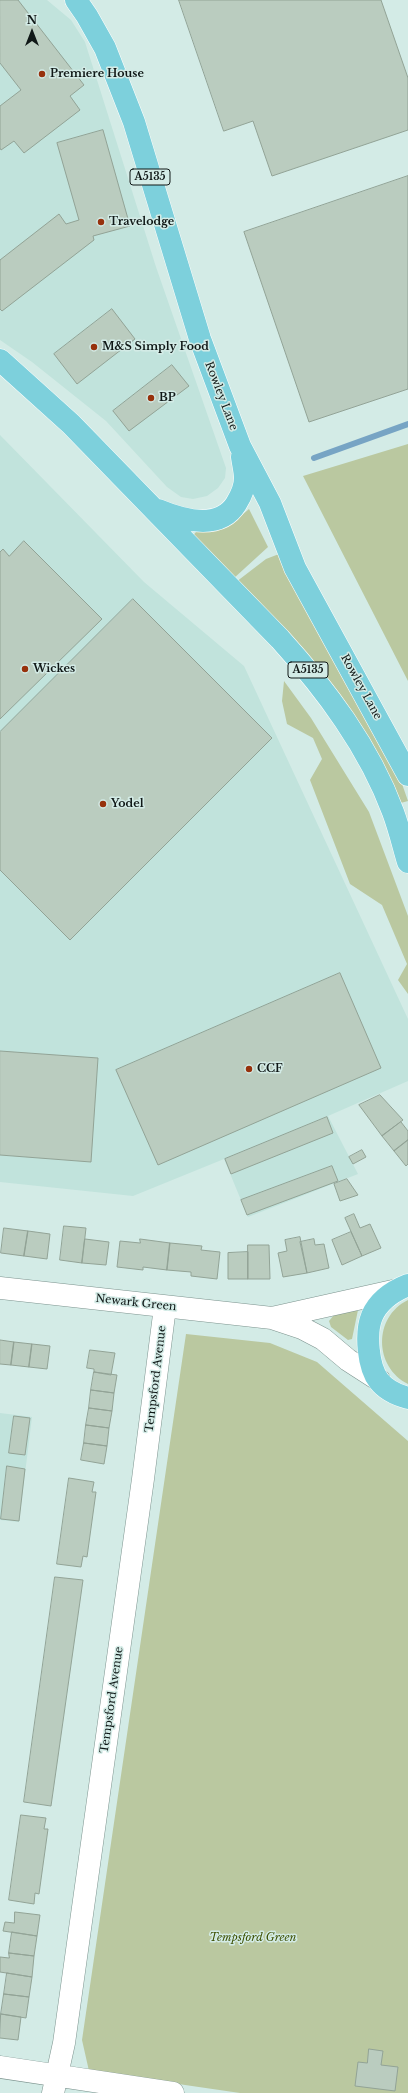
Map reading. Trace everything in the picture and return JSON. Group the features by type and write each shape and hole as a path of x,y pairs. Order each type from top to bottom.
{"main road":[{"name":"Rowley Lane","path":"76,0 105,48 134,122 195,325 240,446 270,503 296,568 408,775"},
{"name":"A5135","path":"0,360 71,424 280,638 309,670 338,710 378,778 393,812 408,862"},
{"name":"A5135","path":"153,508 177,518 195,521 217,520 233,510 242,495 245,478 240,446"},
{"path":"400,1288 382,1301 372,1315 368,1330 371,1360 383,1385 408,1409"},
{"path":"383,1385 408,1398"}],"street":[{"name":"Newark Green","path":"0,1288 272,1318 302,1328 323,1339 348,1360 383,1385"},
{"name":"Newark Green","path":"272,1318 400,1288"},
{"name":"Tempsford Avenue","path":"54,2085 64,2044 144,1479 165,1306"},
{"path":"0,2067 54,2085 173,2093"}],"shaded area":[{"path":"0,0 47,0 71,20 85,42 156,267 226,468 225,478 218,488 207,496 193,499 181,497 167,487 106,421 32,362 0,340"},
{"path":"0,435 144,582 244,666 408,1019 408,1081 328,1116 358,1174 248,1217 224,1159 133,1196 0,1182"},
{"path":"0,1413 32,1417 19,1522 0,1520"}],"green space":[{"path":"408,444 408,681 303,476"},
{"path":"249,509 268,547 233,579 192,537 196,532 212,530 225,526 237,519"},
{"path":"279,554 401,781 408,801 397,804 236,582 266,559"},
{"path":"284,681 311,718 369,812 408,916 408,994 398,980 407,964 382,905 350,884 310,780 322,759 313,738 287,724 282,701"},
{"path":"408,1300 408,1384 397,1376 389,1366 384,1354 382,1342 388,1318 397,1308"},
{"path":"358,1310 352,1339 348,1340 331,1327 329,1321 334,1315"},
{"name":"Tempsford Green","path":"186,1334 270,1343 317,1362 408,1441 408,2093 240,2093 89,2071 82,2040"}],"building":[{"name":"Premiere House","path":"0,0 18,0 84,85 70,96 80,110 24,153 14,141 1,150 0,148 0,106 21,90 0,63"},
{"path":"179,0 381,0 408,78 408,130 272,176 253,121 224,131"},
{"name":"Travelodge","path":"103,130 130,226 93,236 94,240 2,311 0,309 0,260 59,214 66,224 79,220 57,143"},
{"path":"408,176 408,389 309,422 244,232"},
{"name":"M&S Simply Food","path":"112,309 135,339 77,384 54,354"},
{"name":"BP","path":"172,365 189,386 129,431 113,411"},
{"name":"Wickes","path":"24,541 102,619 0,719 0,552 3,549 9,556"},
{"name":"Yodel","path":"133,599 272,738 70,940 0,870 0,732"},
{"name":"CCF","path":"340,973 381,1068 158,1165 116,1070"},
{"path":"0,1051 98,1058 91,1162 0,1155"},
{"path":"380,1095 403,1120 382,1136 359,1105"},
{"path":"327,1117 333,1133 231,1174 225,1159"},
{"path":"401,1122 408,1131 408,1140 394,1151 382,1136"},
{"path":"408,1140 408,1164 406,1166 394,1151"},
{"path":"362,1150 366,1157 353,1164 349,1157"},
{"path":"332,1166 338,1181 247,1215 241,1200"},
{"path":"347,1179 358,1195 340,1201 334,1184"},
{"path":"354,1214 360,1228 370,1224 381,1248 362,1256 345,1218"},
{"path":"64,1226 86,1228 82,1263 60,1260"},
{"path":"4,1228 28,1231 24,1256 1,1253"},
{"path":"28,1231 50,1234 47,1259 24,1256"},
{"path":"351,1232 362,1256 342,1265 332,1240"},
{"path":"300,1237 307,1273 283,1277 278,1253 287,1251 285,1240"},
{"path":"85,1239 109,1242 106,1265 82,1263"},
{"path":"140,1239 170,1243 167,1270 143,1267 143,1270 117,1267 120,1241 140,1243"},
{"path":"314,1239 315,1245 324,1244 329,1268 307,1273 300,1242"},
{"path":"170,1243 202,1246 201,1250 220,1252 217,1279 191,1276 191,1272 167,1270"},
{"path":"248,1245 269,1245 270,1279 248,1279"},
{"path":"248,1252 248,1279 228,1279 228,1253"},
{"path":"0,1340 14,1342 11,1365 0,1364"},
{"path":"14,1342 32,1344 29,1367 11,1365"},
{"path":"32,1344 50,1346 47,1369 29,1367"},
{"path":"90,1350 115,1353 111,1375 94,1372 94,1369 87,1368"},
{"path":"94,1372 117,1375 114,1393 91,1390"},
{"path":"91,1390 114,1393 112,1411 89,1408"},
{"path":"89,1408 112,1411 109,1428 86,1425"},
{"path":"14,1416 30,1418 25,1455 9,1453"},
{"path":"86,1425 109,1428 107,1446 84,1443"},
{"path":"84,1443 107,1446 104,1464 81,1460"},
{"path":"7,1466 25,1469 19,1521 1,1519"},
{"path":"69,1478 94,1482 92,1492 96,1492 87,1557 83,1556 81,1567 57,1564"},
{"path":"55,1577 83,1580 51,1806 24,1802"},
{"path":"21,1815 46,1818 44,1829 48,1829 39,1894 35,1893 34,1904 9,1900"},
{"path":"15,1912 40,1915 37,1936 3,1931 5,1922 14,1923"},
{"path":"12,1932 37,1936 34,1956 9,1953"},
{"path":"9,1953 34,1956 32,1977 0,1972 0,1957 9,1958"},
{"path":"7,1973 32,1977 29,1997 4,1994"},
{"path":"4,1994 29,1997 26,2018 1,2014"},
{"path":"1,2014 21,2017 18,2040 0,2038"},
{"path":"369,2049 383,2051 381,2065 398,2067 395,2091 355,2086 358,2062 367,2063"}],"waterway":[{"path":"314,458 408,424"}],"place":[{"name":"Premiere House","path":"42,74"},
{"name":"Travelodge","path":"101,222"},
{"name":"M&S Simply Food","path":"94,347"},
{"name":"BP","path":"151,398"},
{"name":"Wickes","path":"25,669"},
{"name":"Yodel","path":"103,804"},
{"name":"CCF","path":"249,1069"}]}
